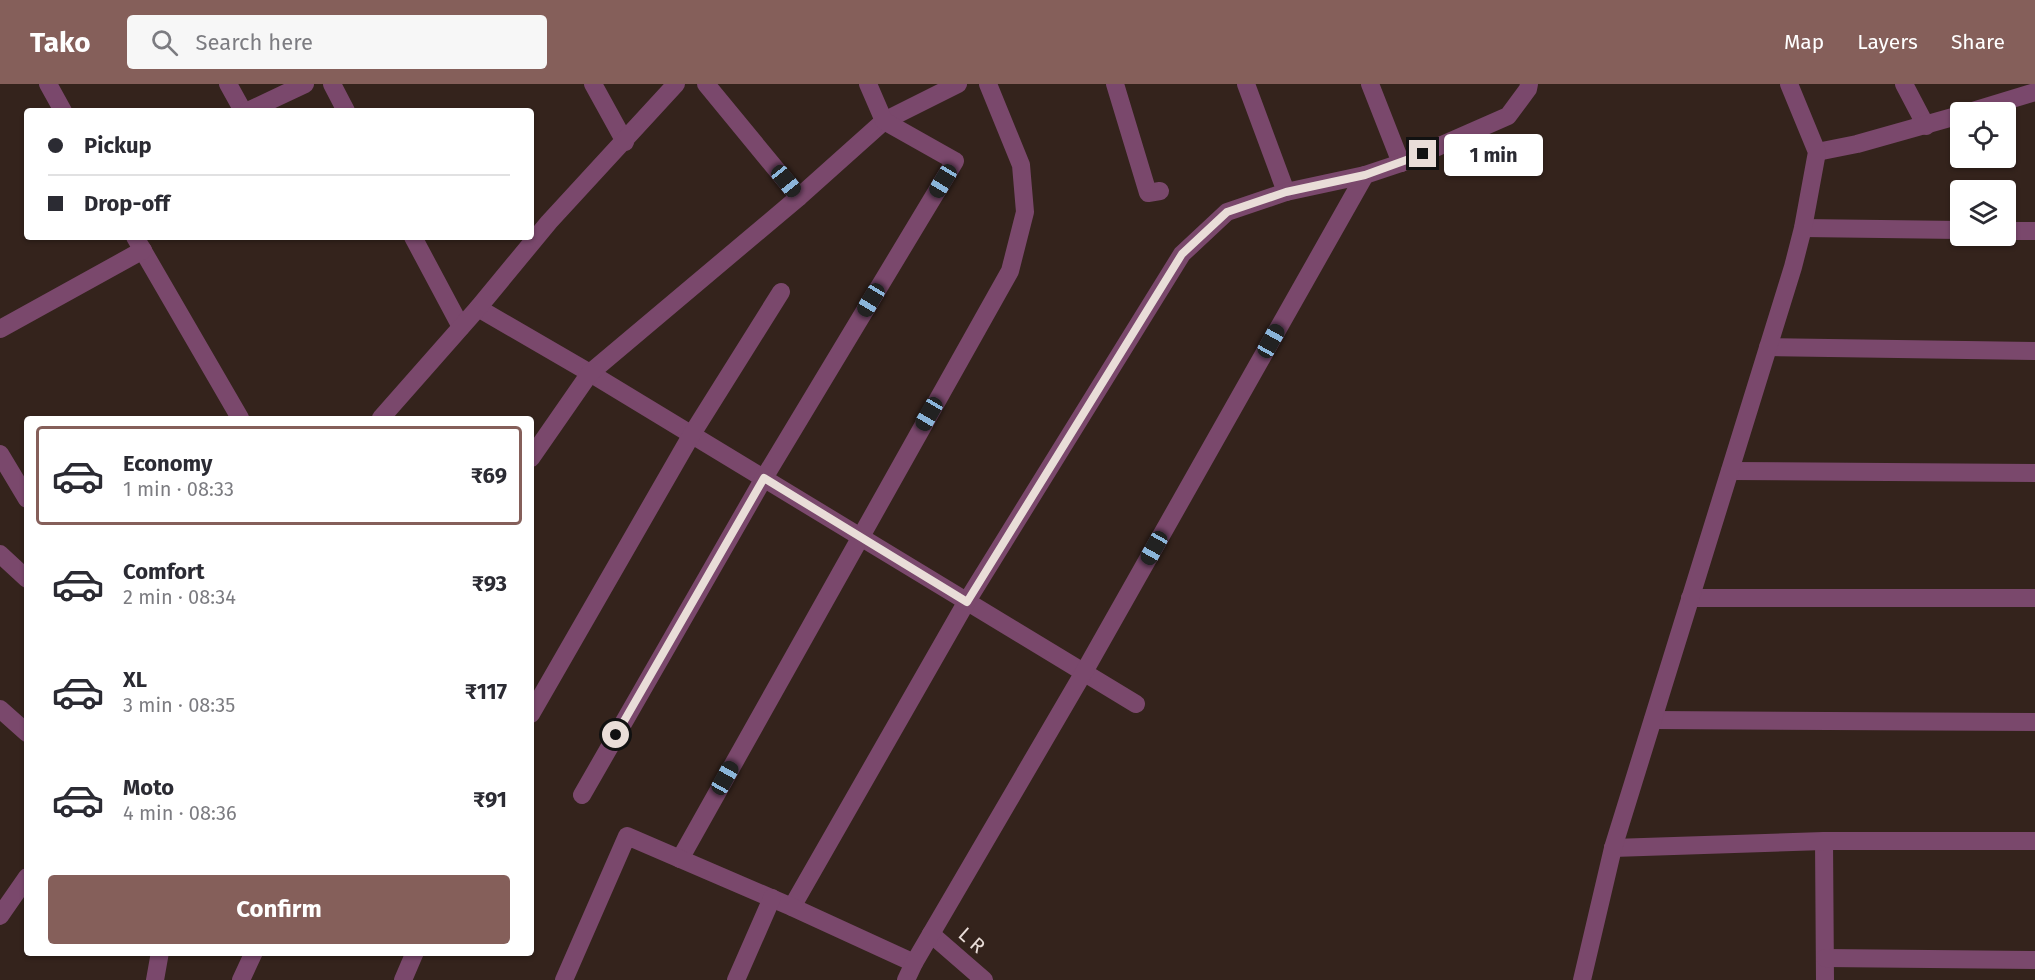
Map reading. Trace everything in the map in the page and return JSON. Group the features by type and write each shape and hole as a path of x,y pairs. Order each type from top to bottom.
{"street":[{"path":"48,84 61,108"},
{"path":"228,84 241,108"},
{"path":"254,108 305,84"},
{"path":"332,84 344,108"},
{"path":"593,84 625,142"},
{"path":"383,416 478,308 549,222 676,84"},
{"path":"706,84 799,197"},
{"path":"582,795 764,478 955,161 884,121 868,84"},
{"path":"534,454 590,373 799,197 884,121 958,84"},
{"path":"680,859 1010,271 1025,212 1021,165 988,84"},
{"path":"1115,84 1148,193 1160,191"},
{"path":"1246,84 1286,192"},
{"path":"1370,84 1401,163"},
{"path":"792,907 967,602 1182,254 1227,212 1286,192 1365,175 1401,163 1508,116 1528,89 1529,84"},
{"path":"1582,980 1613,848 1803,228 1817,152 1789,84"},
{"path":"1904,84 1926,126"},
{"path":"1997,102 2030,90"},
{"path":"1817,152 1857,144 1950,118"},
{"path":"564,980 627,836 792,907 910,972 1084,672 1365,175"},
{"path":"1803,228 1950,230"},
{"path":"2016,231 2035,231"},
{"path":"415,240 461,327"},
{"path":"0,329 139,244 239,416"},
{"path":"534,709 692,434 781,292"},
{"path":"478,308 692,434 1136,704"},
{"path":"1768,347 2035,351"},
{"path":"0,454 6,483 24,497"},
{"path":"1730,471 2035,474"},
{"path":"0,554 24,576"},
{"path":"1690,598 2035,598"},
{"path":"0,709 24,730"},
{"path":"1653,720 2035,722"},
{"path":"1613,848 1824,841 2035,841"},
{"path":"1824,841 1825,980"},
{"path":"0,916 24,881"},
{"path":"736,980 772,898"},
{"name":"L R","path":"931,934 984,980"},
{"path":"155,980 159,956"},
{"path":"241,980 252,956"},
{"path":"403,980 413,956"},
{"path":"1825,958 2035,960"}],"route":[{"path":"616,735 764,478 967,602 1182,254 1227,212 1286,192 1365,175 1423,154"}]}
